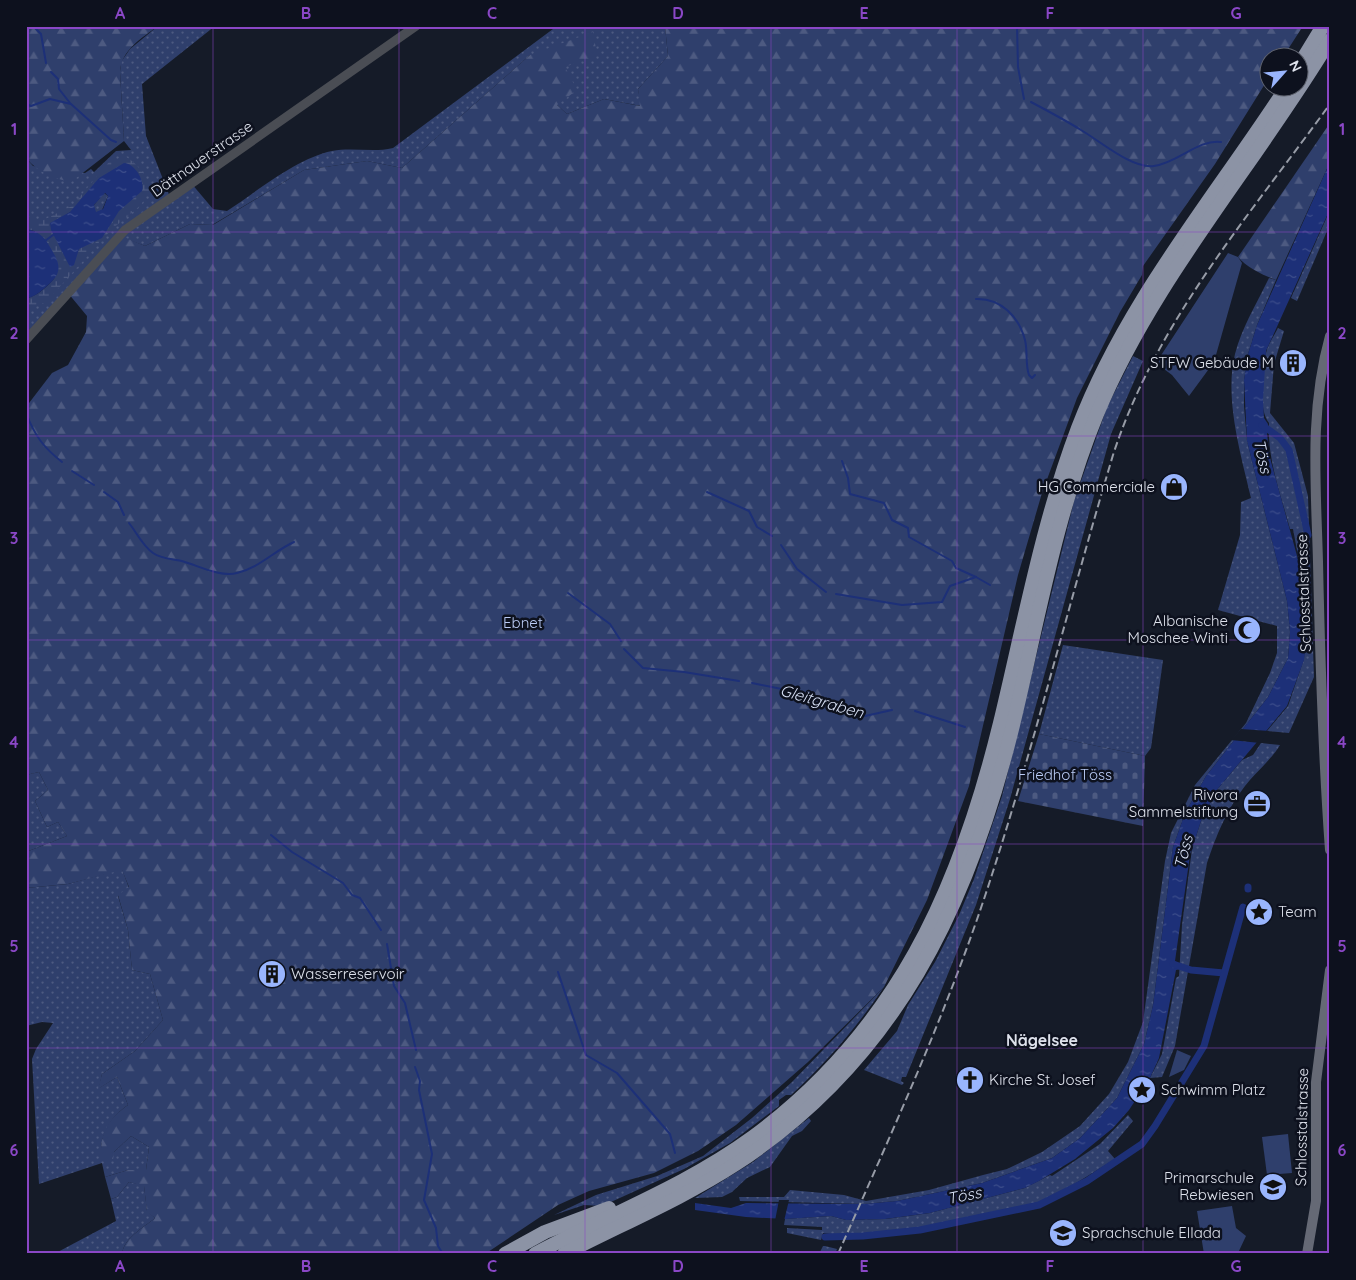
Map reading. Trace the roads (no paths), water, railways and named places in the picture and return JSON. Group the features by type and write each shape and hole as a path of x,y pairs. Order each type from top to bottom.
{"highway":[{"path":"1308,51 1323,26"},
{"path":"564,1254 695,1189 762,1145 804,1111 842,1074 877,1034 908,990 951,912 984,829 1006,751 1062,517 1083,449 1107,391 1135,335 1162,289 1264,142 1330,40"},
{"path":"535,1254 666,1190 741,1145 808,1090 867,1026 916,953 950,882 974,816 1000,723 1050,514 1072,445 1092,394 1115,345 1147,290 1279,98"},
{"path":"505,1254 527,1240 560,1226 628,1200 666,1190"}],"main road":[{"name":"Schlosstalstrasse","path":"1330,336 1318,393 1314,439 1323,745 1330,850"},
{"name":"Schlosstalstrasse","path":"1307,1254 1316,1201 1316,1082 1330,970"}],"street":[{"name":"Dättnauerstrasse","path":"26,340 125,230 416,26"}],"water":[{"name":"Töss","path":"1330,162 1330,209 1266,351 1263,400 1264,418 1268,424 1267,434 1270,458 1304,581 1308,628 1304,660 1287,706 1216,791 1201,821 1190,855 1175,961 1181,965 1181,969 1176,970 1159,1058 1150,1078 1129,1110 1113,1128 1075,1159 1025,1188 930,1213 885,1219 846,1220 831,1216 786,1219 746,1217 695,1210 695,1203 731,1208 746,1203 864,1204 897,1201 982,1183 1052,1158 1080,1138 1117,1098 1144,1044 1153,1005 1173,847 1185,813 1206,776 1268,697 1288,658 1290,632 1287,601 1247,441 1244,380 1248,354 1257,325"},
{"path":"124,163 128,164 135,169 141,178 142,191 119,211 102,238 79,249 74,265 70,267 51,230 50,223 70,212 99,178","holes":["105,193 108,196 103,209 96,212 94,205"]},
{"path":"26,229 34,231 45,240 54,253 58,264 58,273 44,289 26,299"}],"waterway":[{"path":"33,26 41,34 46,63"},
{"path":"1017,26 1018,67 1024,99"},
{"path":"51,72 58,79 59,89 70,103"},
{"path":"26,104 31,106 50,99 71,104 111,140 116,142"},
{"path":"1031,102 1075,126 1126,159 1145,166 1163,164 1196,147 1213,142 1221,142"},
{"path":"45,241 53,235"},
{"path":"976,299 993,302 1008,310 1018,324 1025,340 1029,375 1032,378 1035,375"},
{"path":"26,413 40,441 62,462"},
{"name":"Töss","path":"1262,425 1280,438 1289,450 1308,535"},
{"path":"842,461 848,478 850,494 884,503 892,520 908,528 909,537 952,561 956,568 976,577"},
{"path":"72,471 94,485"},
{"path":"104,492 118,502 124,515"},
{"path":"707,492 749,511 757,527 772,536"},
{"path":"129,523 153,553 224,574 245,571 294,542"},
{"path":"781,545 797,569 826,592"},
{"path":"836,594 902,605 942,602 950,586 976,577 990,585"},
{"path":"568,593 610,624 621,641"},
{"path":"624,649 643,668 684,672 739,681"},
{"name":"Gleitgraben","path":"752,683 811,695 865,716 892,710"},
{"path":"915,711 965,727"},
{"path":"271,835 292,852 343,883 352,895 360,898 381,930"},
{"path":"825,1237 863,1236 920,1230 1039,1205 1087,1181 1142,1144 1204,1046 1243,907"},
{"path":"387,944 394,986 405,1003 416,1050"},
{"path":"1173,964 1191,970 1224,973"},
{"path":"558,972 586,1055 617,1073 670,1134 675,1153"},
{"path":"415,1067 420,1081 419,1090 432,1154 424,1200 436,1228 438,1246 443,1254"}],"railway":[{"path":"838,1254 934,1032 985,896 1035,732 1113,455 1131,406 1179,315 1207,272 1330,104"}],"place":[{"name":"STFW Gebäude M","path":"1293,363"},
{"name":"HG Commerciale","path":"1174,487"},
{"name":"Albanische Moschee Winti","path":"1247,630"},
{"name":"Rivora Sammelstiftung","path":"1257,804"},
{"name":"Team","path":"1259,912"},
{"name":"Wasserreservoir","path":"272,974"},
{"name":"Kirche St. Josef","path":"970,1080"},
{"name":"Schwimm Platz","path":"1142,1090"},
{"name":"Primarschule Rebwiesen","path":"1273,1187"},
{"name":"Sprachschule Ellada","path":"1063,1233"}],"district":[{"name":"Nägelsee","path":"1042,1040"}],"park label":[{"name":"Ebnet","path":"523,623"},
{"name":"Friedhof Töss","path":"1065,775"}]}
